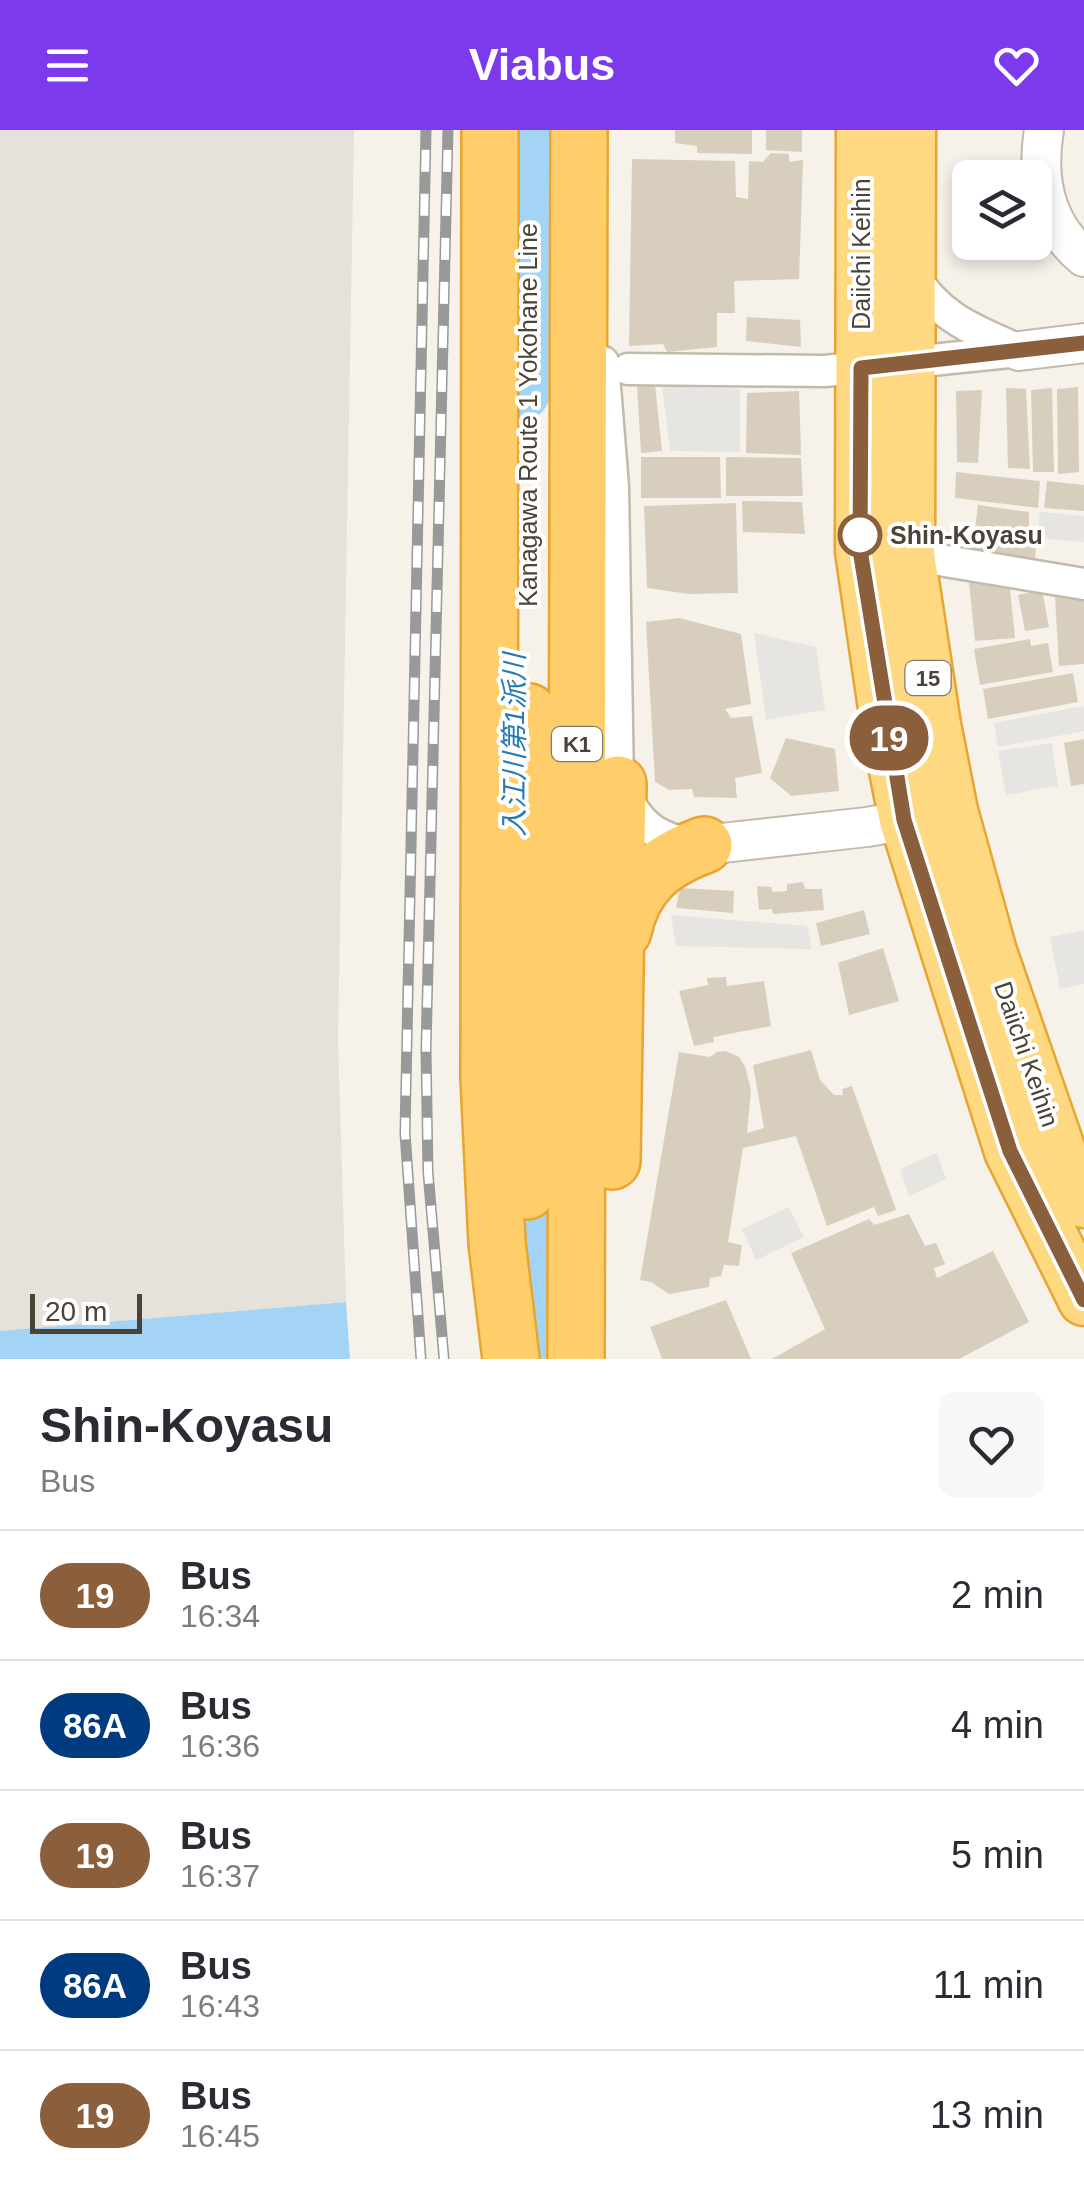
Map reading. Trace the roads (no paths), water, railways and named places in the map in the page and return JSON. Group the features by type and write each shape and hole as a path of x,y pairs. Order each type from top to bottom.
{"highway":[{"path":"490,130 489,1079 497,1243 511,1359"},
{"path":"514,130 527,233"},
{"name":"Kanagawa Route 1 Yokohane Line","path":"527,1359 528,130"},
{"name":"Kanagawa Route 1 Yokohane Line","path":"576,1359 582,130"},
{"name":"Daiichi Keihin","path":"862,130 860,550 1010,1151 1084,1300"},
{"name":"Daiichi Keihin","path":"910,130 909,555 928,816 992,952 1061,1154 1084,1202"},
{"path":"608,1359 618,784"},
{"path":"617,958 636,891 654,869 704,844"}],"street":[{"path":"582,130 613,487 618,784 634,814 651,830 676,842 704,844 928,816"},
{"path":"1044,130 1040,180 1052,218 1084,258"},
{"path":"910,267 925,294 951,317 1020,350"},
{"path":"628,369 825,371 1084,343"},
{"path":"909,555 1084,584"}],"water":[{"path":"346,1302 350,1359 0,1359 0,1331"}],"waterway":[{"name":"入江川第1派川","path":"517,389 519,130"},
{"name":"入江川第1派川","path":"514,1125 539,1359"}],"railway":[{"path":"421,1359 405,1133 426,130"},
{"path":"444,1359 428,1172 426,1050 448,130"}],"place":[{"name":"Shin-Koyasu","path":"860,535"}]}
